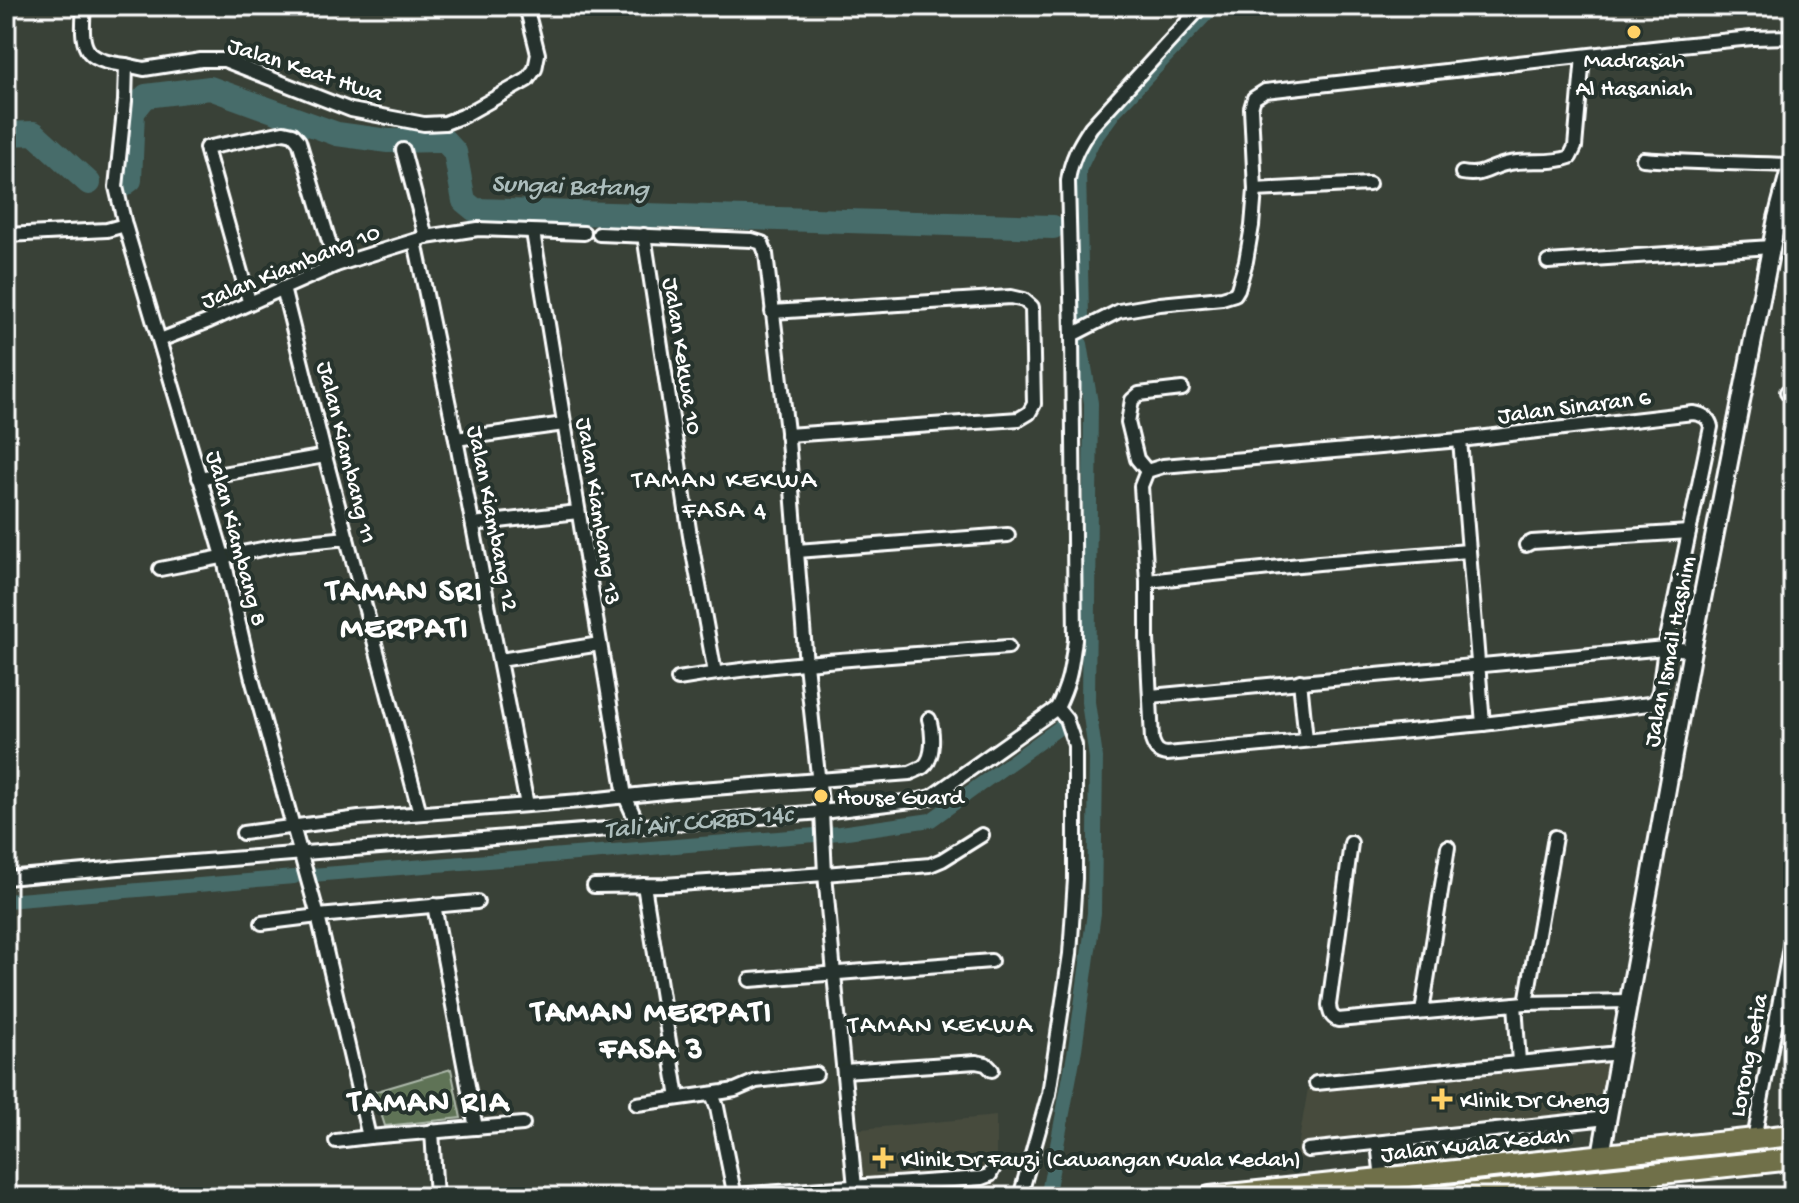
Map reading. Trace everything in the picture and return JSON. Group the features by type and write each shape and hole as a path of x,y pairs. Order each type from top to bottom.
{"main road":[{"name":"Jalan Kuala Kedah","path":"1210,1197 1793,1135"},
{"name":"Jalan Kuala Kedah","path":"1438,1197 1793,1159"}],"street":[{"path":"84,6 81,38 87,49 108,63 126,65"},
{"name":"Jalan Keat Hwa","path":"126,65 144,69 201,60 224,60 351,110 424,124 445,123 527,80 535,69 538,54 526,6"},
{"path":"6,878 636,826 823,819 931,797 1057,708 1071,674 1075,640 1068,181 1071,164 1078,146 1091,127 1202,6"},
{"path":"1072,335 1119,311 1235,294 1249,243 1255,190 1251,108 1254,98 1265,91 1752,38 1793,37"},
{"path":"1462,173 1480,174 1506,164 1570,157 1575,147 1583,56"},
{"name":"Jalan Kiambang 8","path":"126,65 116,187 120,208 223,556 251,675 318,916 369,1137"},
{"path":"249,301 206,148 284,132 293,134 299,141 336,265"},
{"name":"Jalan Kiambang 12","path":"403,150 527,805"},
{"path":"1643,159 1698,164 1792,162"},
{"name":"Jalan Ismail Hashim","path":"1601,1155 1692,650 1771,247 1789,186 1792,162"},
{"path":"1255,190 1369,184"},
{"path":"6,235 107,230 125,225"},
{"name":"Jalan Kiambang 10","path":"160,340 336,265 420,239 478,229 584,233"},
{"name":"Jalan Kiambang 13","path":"533,232 625,796 636,826"},
{"path":"599,234 752,240 762,243 766,254 787,435 856,1192"},
{"name":"Jalan Kekwa 10","path":"644,235 690,536 715,673"},
{"path":"1548,262 1771,247"},
{"name":"Jalan Kiambang 11","path":"283,288 420,813"},
{"path":"772,312 1011,297 1024,300 1032,307 1034,404 1029,413 1019,419 787,435"},
{"path":"1182,389 1139,394 1132,400 1128,422 1137,459 1147,471 1141,486 1147,639 1152,740 1159,753 1483,724 1655,701 1689,532 1532,542 1526,545"},
{"name":"Jalan Sinaran 6","path":"1147,471 1163,466 1460,440 1693,413 1706,417 1711,427 1689,532"},
{"path":"456,439 564,424"},
{"path":"1460,440 1483,724"},
{"path":"199,478 325,456"},
{"path":"473,524 578,512"},
{"path":"797,551 1008,535"},
{"path":"160,569 288,544 347,538"},
{"path":"1147,581 1468,551"},
{"path":"500,660 600,644"},
{"path":"678,679 806,664 1008,647"},
{"path":"1151,696 1665,648 1692,650"},
{"path":"1300,681 1306,740"},
{"path":"1020,1197 1049,1094 1070,954 1075,879 1075,745 1066,719 1057,708"},
{"path":"243,833 420,813 910,773 923,768 929,760 929,719"},
{"path":"594,886 825,874 930,865 982,835"},
{"path":"1519,1062 1520,1004 1555,837"},
{"path":"1351,843 1329,1005 1330,1014 1338,1020 1520,1004 1628,1001"},
{"path":"1422,1012 1448,847"},
{"path":"644,885 678,1098"},
{"path":"262,923 477,902"},
{"path":"434,905 476,1128"},
{"name":"Lorong Setia","path":"1754,1139 1793,931"},
{"path":"750,980 991,961"},
{"path":"1316,1083 1619,1053"},
{"path":"844,1071 976,1062 986,1064 992,1070"},
{"path":"637,1104 735,1090 756,1081 816,1074"},
{"path":"712,1094 735,1196 856,1192 982,1178 990,1175 994,1167"},
{"path":"1308,1150 1607,1118"},
{"path":"336,1141 523,1124"},
{"path":"432,1131 436,1197"},
{"path":"1378,1143 1382,1179"},
{"path":"1644,1174 1644,1197"}],"shaded area":[{"path":"1623,1056 1612,1126 1296,1158 1308,1088"},
{"path":"996,1116 996,1194 969,1197 846,1197 840,1131"}],"green space":[{"path":"451,1069 461,1118 385,1126 374,1092"}],"waterway":[{"path":"1082,316 1079,170 1093,141 1115,111 1214,6"},
{"name":"Sungai Batang","path":"122,186 130,180 133,112 146,96 210,88 337,134 388,141 444,140 455,152 464,201 475,210 1053,227"},
{"name":"Sungai Batang","path":"6,134 34,133 89,183"},
{"path":"1048,1193 1075,1049 1094,913 1096,758 1088,702 1091,403 1081,344"},
{"name":"Tali Air CCRBD 14c","path":"312,875 840,833 931,820 1059,728"},
{"name":"Tali Air CCRBD 14c","path":"6,901 294,877"}],"place":[{"name":"Madrasah Al Hasaniah","path":"1634,32"},
{"name":"House Guard","path":"821,796"},
{"name":"Klinik Dr Cheng","path":"1442,1099"},
{"name":"Klinik Dr Fauzi (Cawangan Kuala Kedah)","path":"883,1158"}],"district":[{"name":"TAMAN KEKWA FASA 4","path":"725,493"},
{"name":"TAMAN SRI MERPATI","path":"405,606"},
{"name":"TAMAN KEKWA","path":"941,1023"},
{"name":"TAMAN MERPATI FASA 3","path":"652,1028"},
{"name":"TAMAN RIA","path":"429,1099"}]}
